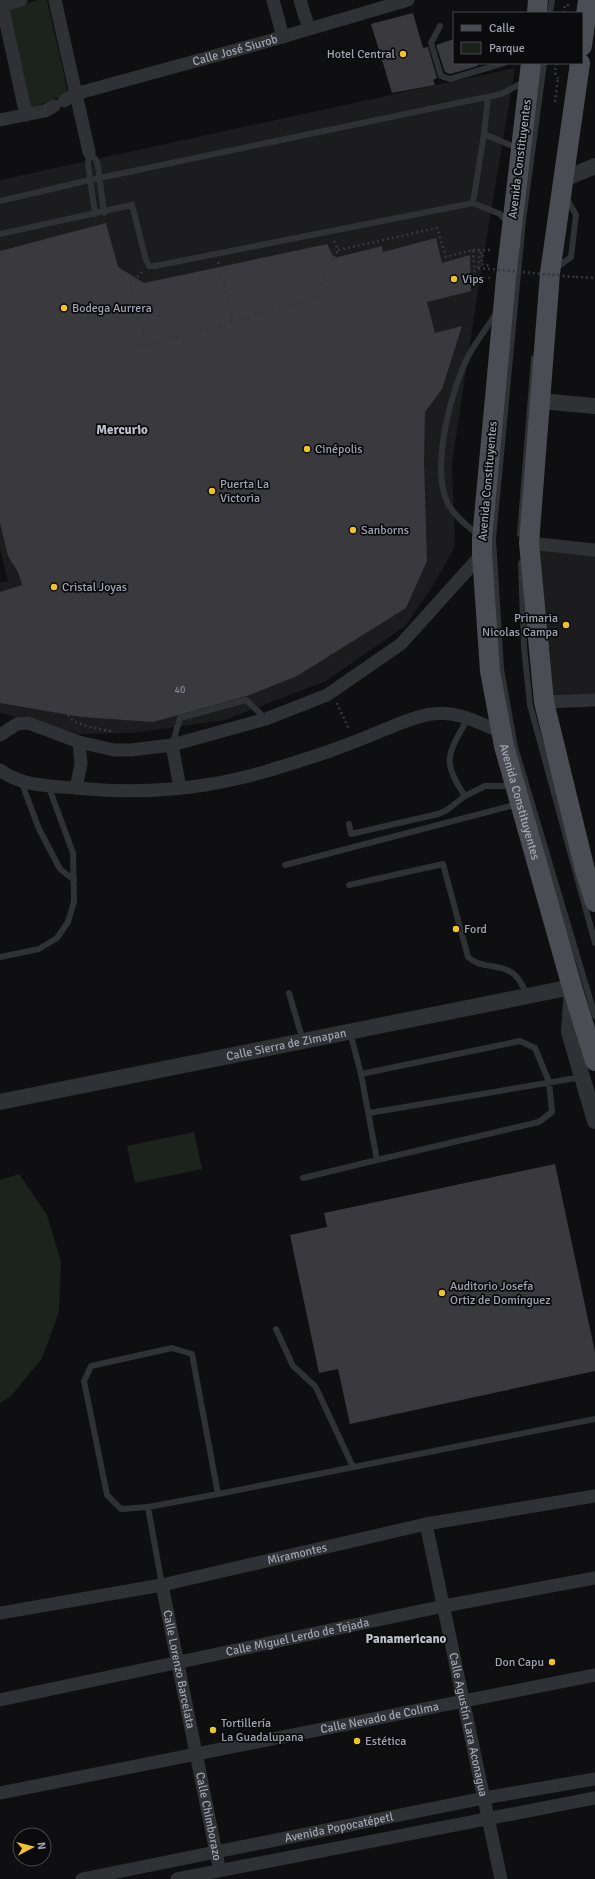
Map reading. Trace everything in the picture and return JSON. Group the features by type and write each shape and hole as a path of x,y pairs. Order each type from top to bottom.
{"main road":[{"path":"537,12 538,0"},
{"path":"583,38 588,0"},
{"path":"580,64 563,185 547,271 524,546 544,702 590,868 595,902"},
{"name":"Avenida Constituyentes","path":"530,71 506,278 482,547 490,671 501,732 572,987 595,1061"}],"street":[{"path":"21,0 1,6 26,115"},
{"path":"55,0 89,152"},
{"path":"273,0 283,37"},
{"path":"300,0 309,29"},
{"name":"Calle José Siurob","path":"0,120 26,115 59,104 75,94 283,37 408,0"},
{"path":"563,185 595,166"},
{"path":"535,401 595,406"},
{"path":"524,546 595,550"},
{"path":"1,734 17,724 28,723 79,742 114,750 131,750 172,745 266,719 327,695 401,644 482,547"},
{"path":"544,702 595,700"},
{"path":"0,770 13,779 48,786 114,791 180,788 205,786 239,778 326,752 412,719 432,714 451,714 468,718 501,732"},
{"path":"76,788 81,764 79,742"},
{"path":"172,745 180,788"},
{"name":"Calle Sierra de Zimapan","path":"0,1102 572,987"},
{"name":"Avenida Constituyentes","path":"572,987 569,1032 595,1121"},
{"name":"Miramontes","path":"0,1613 162,1585 426,1524 595,1496"},
{"name":"Calle Agustín Lara Aconagua","path":"426,1524 501,1879"},
{"name":"Calle Miguel Lerdo de Tejada","path":"0,1700 444,1606 595,1578"},
{"name":"Calle Lorenzo Barcelata","path":"162,1585 195,1754"},
{"name":"Calle Nevado de Colima","path":"0,1792 595,1675"},
{"name":"Calle Chimborazo","path":"195,1754 220,1875"},
{"name":"Avenida Popocatépetl","path":"82,1879 484,1798 595,1778"},
{"name":"Avenida Popocatépetl","path":"177,1879 220,1875 489,1818 595,1798"}],"lane":[{"path":"550,12 552,0"},
{"path":"440,26 431,43 441,76 450,79 501,64"},
{"path":"544,64 523,220 493,539 501,669 515,747 595,1016"},
{"path":"0,201 90,180 501,94 530,71"},
{"path":"547,271 570,87"},
{"path":"472,203 484,134 488,97"},
{"path":"484,134 521,149"},
{"path":"89,152 96,160 100,178 104,212"},
{"path":"89,152 88,164 95,214"},
{"path":"0,234 132,205 146,260 149,266 154,266 472,203 500,214 512,227"},
{"path":"482,547 448,504 441,480 440,456 446,424 456,388 469,354 504,301"},
{"path":"534,354 535,401"},
{"path":"524,546 524,647 530,705 595,943"},
{"path":"172,745 180,718 246,700 266,719"},
{"path":"465,796 454,781 450,768 450,751 468,718"},
{"path":"21,781 39,829 60,869 74,880"},
{"path":"0,958 39,949 57,938 68,922 74,902 73,853 48,786"},
{"path":"349,824 351,834 438,814 447,810 465,796 485,786 518,795"},
{"path":"285,865 518,795"},
{"path":"349,885 443,864 468,957 473,962 509,971 518,978 528,996"},
{"path":"289,993 303,1042"},
{"path":"350,1032 361,1074 377,1160"},
{"path":"303,1178 539,1122 552,1112 549,1082 535,1048 520,1041 361,1074"},
{"path":"369,1113 582,1076"},
{"path":"276,1329 293,1366 315,1386 320,1394 353,1467"},
{"path":"218,1494 192,1354 172,1348 91,1366 84,1381 107,1495 121,1509 148,1507 218,1494 595,1419"},
{"path":"148,1507 162,1585"}],"path":[{"path":"555,73 556,64"},
{"path":"338,250 437,228 446,256 473,250 475,278 506,278"},
{"path":"329,231 338,250"},
{"path":"138,348 314,300 338,250"},
{"path":"216,253 233,322"},
{"path":"481,264 483,253 480,253 478,268 595,278"},
{"path":"147,346 130,285 149,266"},
{"path":"336,700 349,729"},
{"path":"68,715 70,719 85,726 114,732"}],"shaded area":[{"path":"515,68 478,290 452,463 455,547 433,586 405,626 326,681 225,720 133,733 78,734 0,713 0,583 8,581 0,549 0,180"},
{"name":"Primaria Nicolas Campa","path":"529,543 595,550 595,700 544,702"}],"green space":[{"path":"38,0 47,0 68,93 28,110 6,9"},
{"path":"194,1132 202,1169 135,1183 127,1146"},
{"path":"19,1174 47,1215 61,1262 59,1312 42,1358 11,1396 0,1403 0,1180"}],"building":[{"name":"Hotel Central","path":"413,13 423,48 428,47 437,78 433,80 435,85 392,93 371,24"},
{"path":"453,39 453,64 477,64 478,66 450,74 445,72 436,45"},
{"name":"Puerta La Victoria","path":"106,223 118,267 144,283 327,244 334,258 382,246 383,252 436,238 442,263 470,255 471,291 427,302 435,333 462,326 442,389 425,412 424,460 427,561 406,608 297,676 247,696 153,722 81,717 0,703 0,592 22,585 18,572 8,556 0,523 0,251"},
{"name":"Auditorio Josefa Ortiz de Domínguez","path":"555,1164 595,1352 595,1371 350,1424 338,1369 319,1373 290,1235 327,1227 324,1213"}],"place":[{"name":"Hotel Central","path":"403,54"},
{"name":"Vips","path":"454,279"},
{"name":"Bodega Aurrera","path":"64,308"},
{"name":"Cinépolis","path":"307,449"},
{"name":"Puerta La Victoria","path":"212,491"},
{"name":"Sanborns","path":"353,530"},
{"name":"Cristal Joyas","path":"54,587"},
{"name":"Primaria Nicolas Campa","path":"566,625"},
{"name":"Ford","path":"456,929"},
{"name":"Auditorio Josefa Ortiz de Domínguez","path":"442,1293"},
{"name":"Don Capu","path":"552,1662"},
{"name":"Tortillería La Guadalupana","path":"213,1730"},
{"name":"Estética","path":"357,1741"}],"district":[{"name":"Mercurio","path":"122,430"},
{"name":"Panamericano","path":"406,1639"}]}
